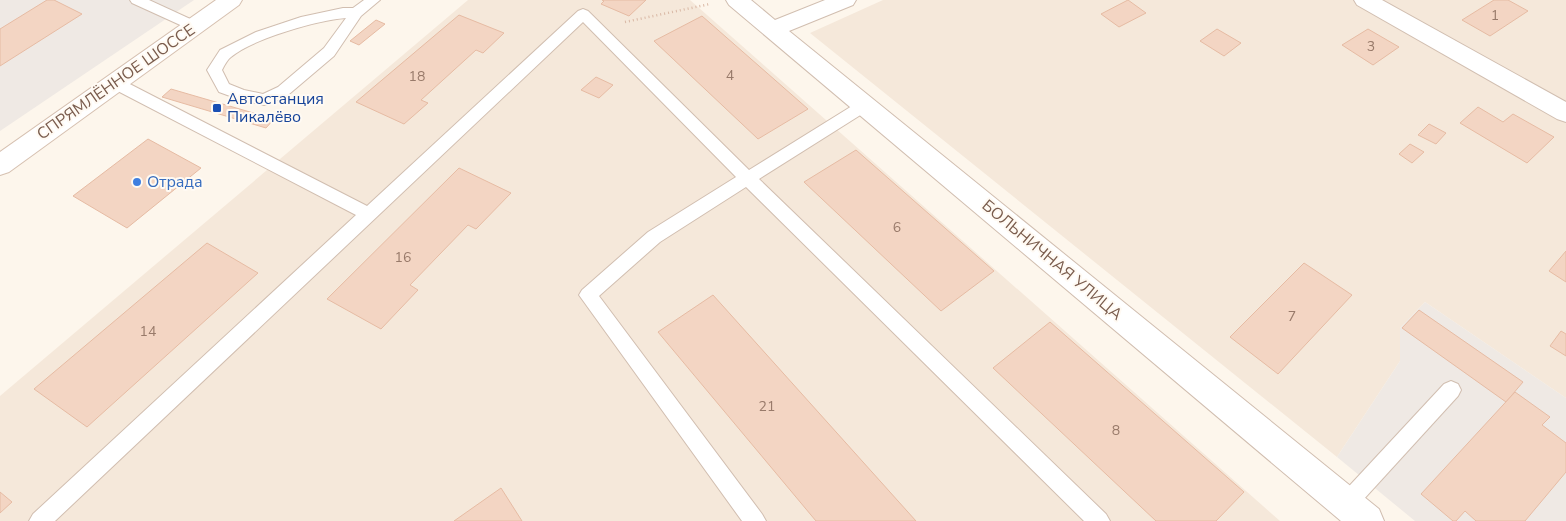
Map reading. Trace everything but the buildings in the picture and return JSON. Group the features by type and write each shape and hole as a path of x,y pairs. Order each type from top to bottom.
{"street":[{"name":"СПРЯМЛЁННОЕ ШОССЕ","path":"0,165 232,0"},
{"name":"БОЛЬНИЧНАЯ УЛИЦА","path":"737,0 1367,521"},
{"path":"772,29 844,0"},
{"path":"1365,0 1566,113"}],"lane":[{"path":"138,0 194,26"},
{"path":"356,13 343,13 301,22 261,35 225,54 214,70 224,88 240,95 264,100 283,90 329,52 356,13 372,0"},
{"path":"40,521 583,14 748,179 1099,521"},
{"path":"115,83 368,214"},
{"path":"755,521 588,295 654,237 865,105"},
{"path":"1346,504 1451,390"}],"path":[{"path":"597,28 710,4"}],"shaded area":[{"path":"0,0 194,0 0,131"},
{"path":"468,0 690,0 1280,521 0,521 0,396"},
{"path":"883,0 1566,0 1566,398 1425,302 1400,328 1400,361 1337,457 810,33"},
{"path":"1425,302 1566,398 1566,521 1415,521 1337,457 1400,361 1400,328"}],"place":[{"name":"Автостанция Пикалёво","path":"217,108"},
{"name":"Отрада","path":"137,182"}]}
